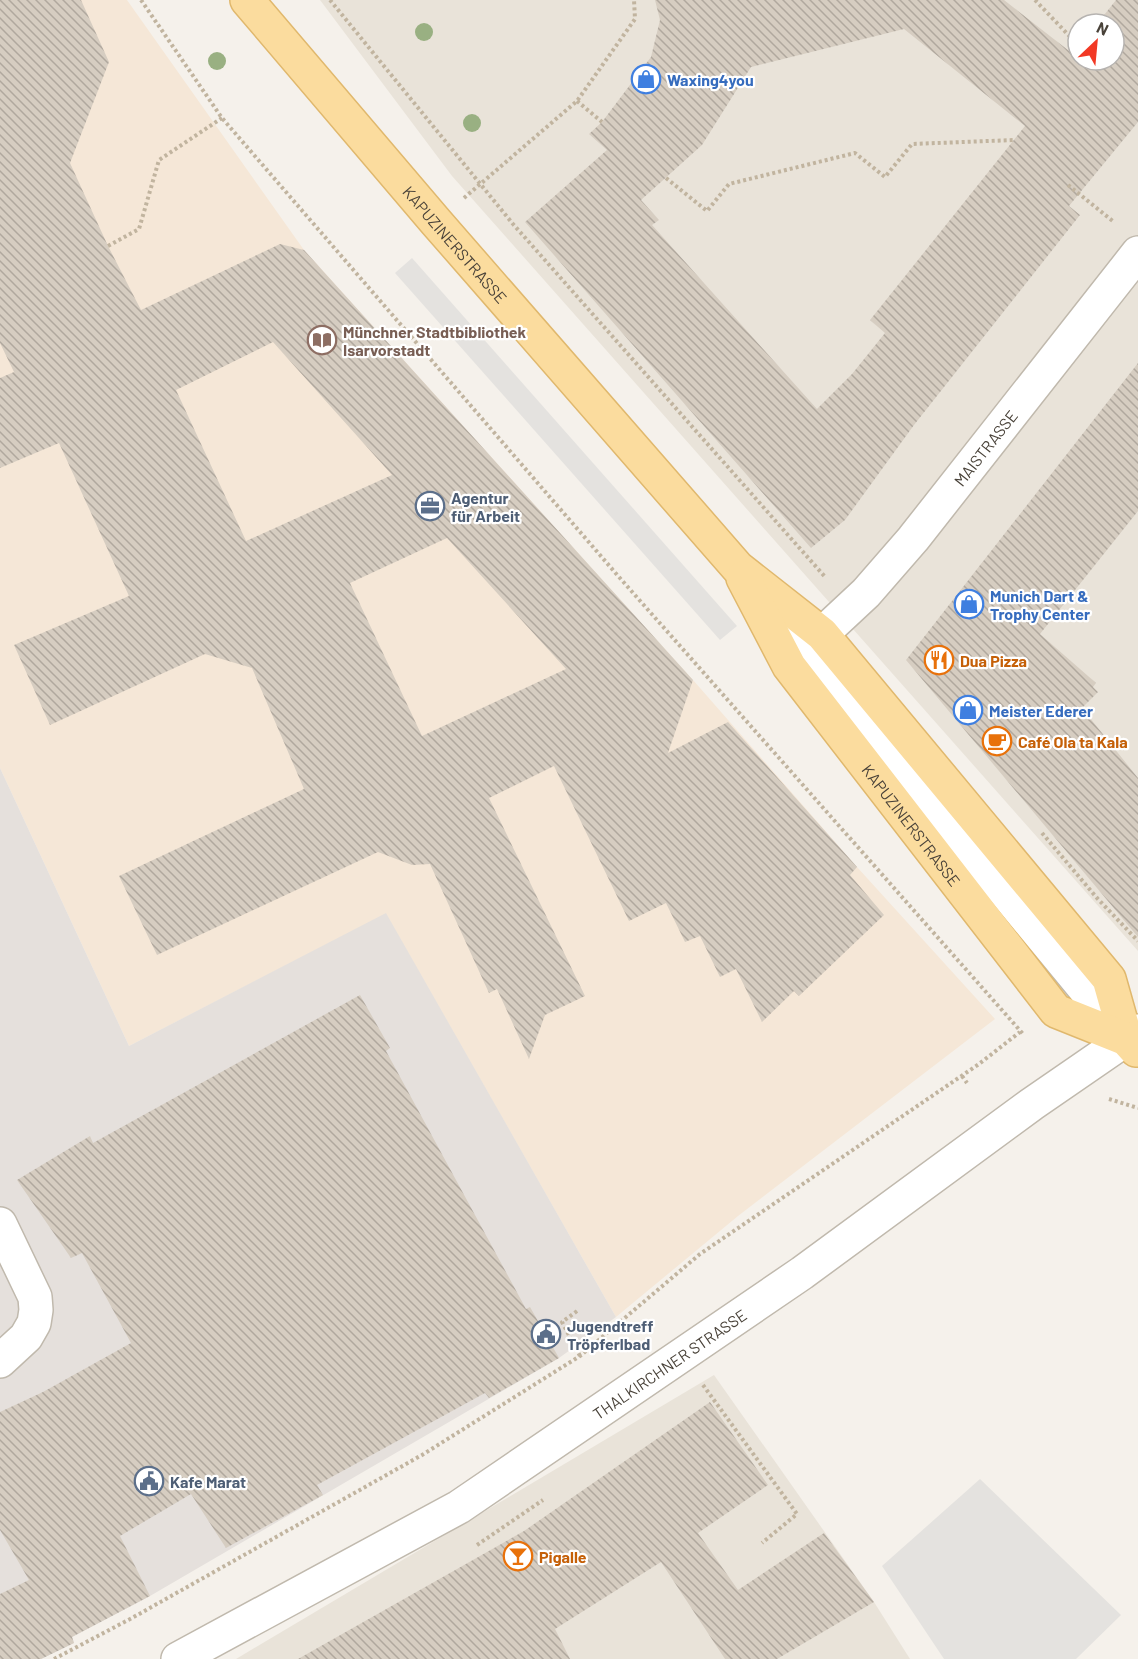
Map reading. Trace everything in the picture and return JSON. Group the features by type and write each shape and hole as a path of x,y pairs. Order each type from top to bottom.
{"main road":[{"name":"KAPUZINERSTRASSE","path":"247,0 436,222 738,568 822,634 1109,979 1134,1041"},
{"name":"KAPUZINERSTRASSE","path":"738,568 789,666 1056,1011 1134,1041"}],"street":[{"name":"MAISTRASSE","path":"822,634 866,593 913,539 1129,240"},
{"name":"THALKIRCHNER STRASSE","path":"178,1659 459,1508 802,1273 976,1144 1134,1041"},
{"path":"0,1224 35,1297 36,1310 34,1323 26,1337 0,1361"}],"path":[{"path":"54,1659 132,1618 422,1455 580,1356 700,1254 962,1076 1020,1032 626,586 222,118 141,0"},
{"path":"330,0 513,224 851,607"},
{"path":"436,222 577,101 635,19 634,0"},
{"path":"1035,0 1066,32"},
{"path":"577,101 602,122"},
{"path":"108,246 139,229 159,160 222,118"},
{"path":"666,178 707,211 729,184 855,153 885,177 912,144 1014,140"},
{"path":"1068,185 1129,240"},
{"path":"1035,826 1097,898 1138,941"},
{"path":"962,1076 968,1083"},
{"path":"1109,1098 1138,1108"},
{"path":"577,1311 562,1322 580,1356"},
{"path":"682,1355 796,1514 762,1543"}],"shaded area":[{"path":"0,0 127,0 304,250 693,680 857,867 995,1019 738,1216 616,1317 386,914 129,1046 0,768"},
{"path":"320,0 1138,0 1138,951 452,176"},
{"path":"412,258 737,626 720,640 395,273"},
{"path":"0,768 129,1046 386,913 616,1317 559,1358 150,1596 72,1637 74,1643 41,1659 0,1659"},
{"path":"714,1375 874,1602 910,1659 236,1659"},
{"path":"980,1479 1121,1615 1076,1659 944,1659 882,1566"}],"building":[{"name":"Agentur für Arbeit","path":"0,0 81,0 109,62 70,163 108,246 141,310 280,244 304,250 693,680 668,753 728,722 857,867 850,875 884,915 799,996 794,991 762,1022 736,969 720,977 700,936 685,942 666,903 629,921 554,766 489,798 585,996 545,1015 529,1059 497,989 489,993 430,864 412,865 378,852 157,955 119,876 304,789 252,668 205,654 50,725 14,645 129,596 59,443 0,468 0,378 14,372 0,343","holes":["273,342 392,475 246,541 176,390","447,538 566,669 422,736 350,583"]},
{"path":"655,0 1004,0 1066,49 1066,72 1126,72 1126,12 1106,12 1116,0 1138,0 1138,122 1069,206 1080,215 914,425 845,520 811,548 525,222 607,150 589,134 602,122 651,57 660,20","holes":["904,29 1025,126 870,320 885,333 852,374 817,409 652,225 659,220 641,200 702,145 751,67"]},
{"path":"1138,363 1138,511 1040,634 1096,683 1093,687 1098,692 1082,708 1138,778 1138,937 906,660"},
{"path":"360,995 390,1048 386,1051 526,1309 530,1307 559,1358 489,1398 485,1393 317,1485 323,1495 226,1548 191,1494 120,1536 150,1596 72,1637 74,1643 41,1659 0,1659 0,1594 29,1580 0,1530 0,1412 43,1392 131,1343 82,1253 71,1258 17,1180 90,1136 93,1143"},
{"path":"710,1402 768,1485 698,1533 738,1590 824,1533 874,1602 777,1659 725,1659 661,1562 555,1629 570,1659 298,1659 524,1531"}],"place":[{"name":"Waxing4you","path":"646,79"},
{"name":"Münchner Stadtbibliothek Isarvorstadt","path":"322,340"},
{"name":"Agentur für Arbeit","path":"430,506"},
{"name":"Munich Dart & Trophy Center","path":"969,604"},
{"name":"Dua Pizza","path":"939,660"},
{"name":"Meister Ederer","path":"968,710"},
{"name":"Café Ola ta Kala","path":"997,741"},
{"name":"Jugendtreff Tröpferlbad","path":"546,1334"},
{"name":"Kafe Marat","path":"149,1481"},
{"name":"Pigalle","path":"518,1556"}]}
